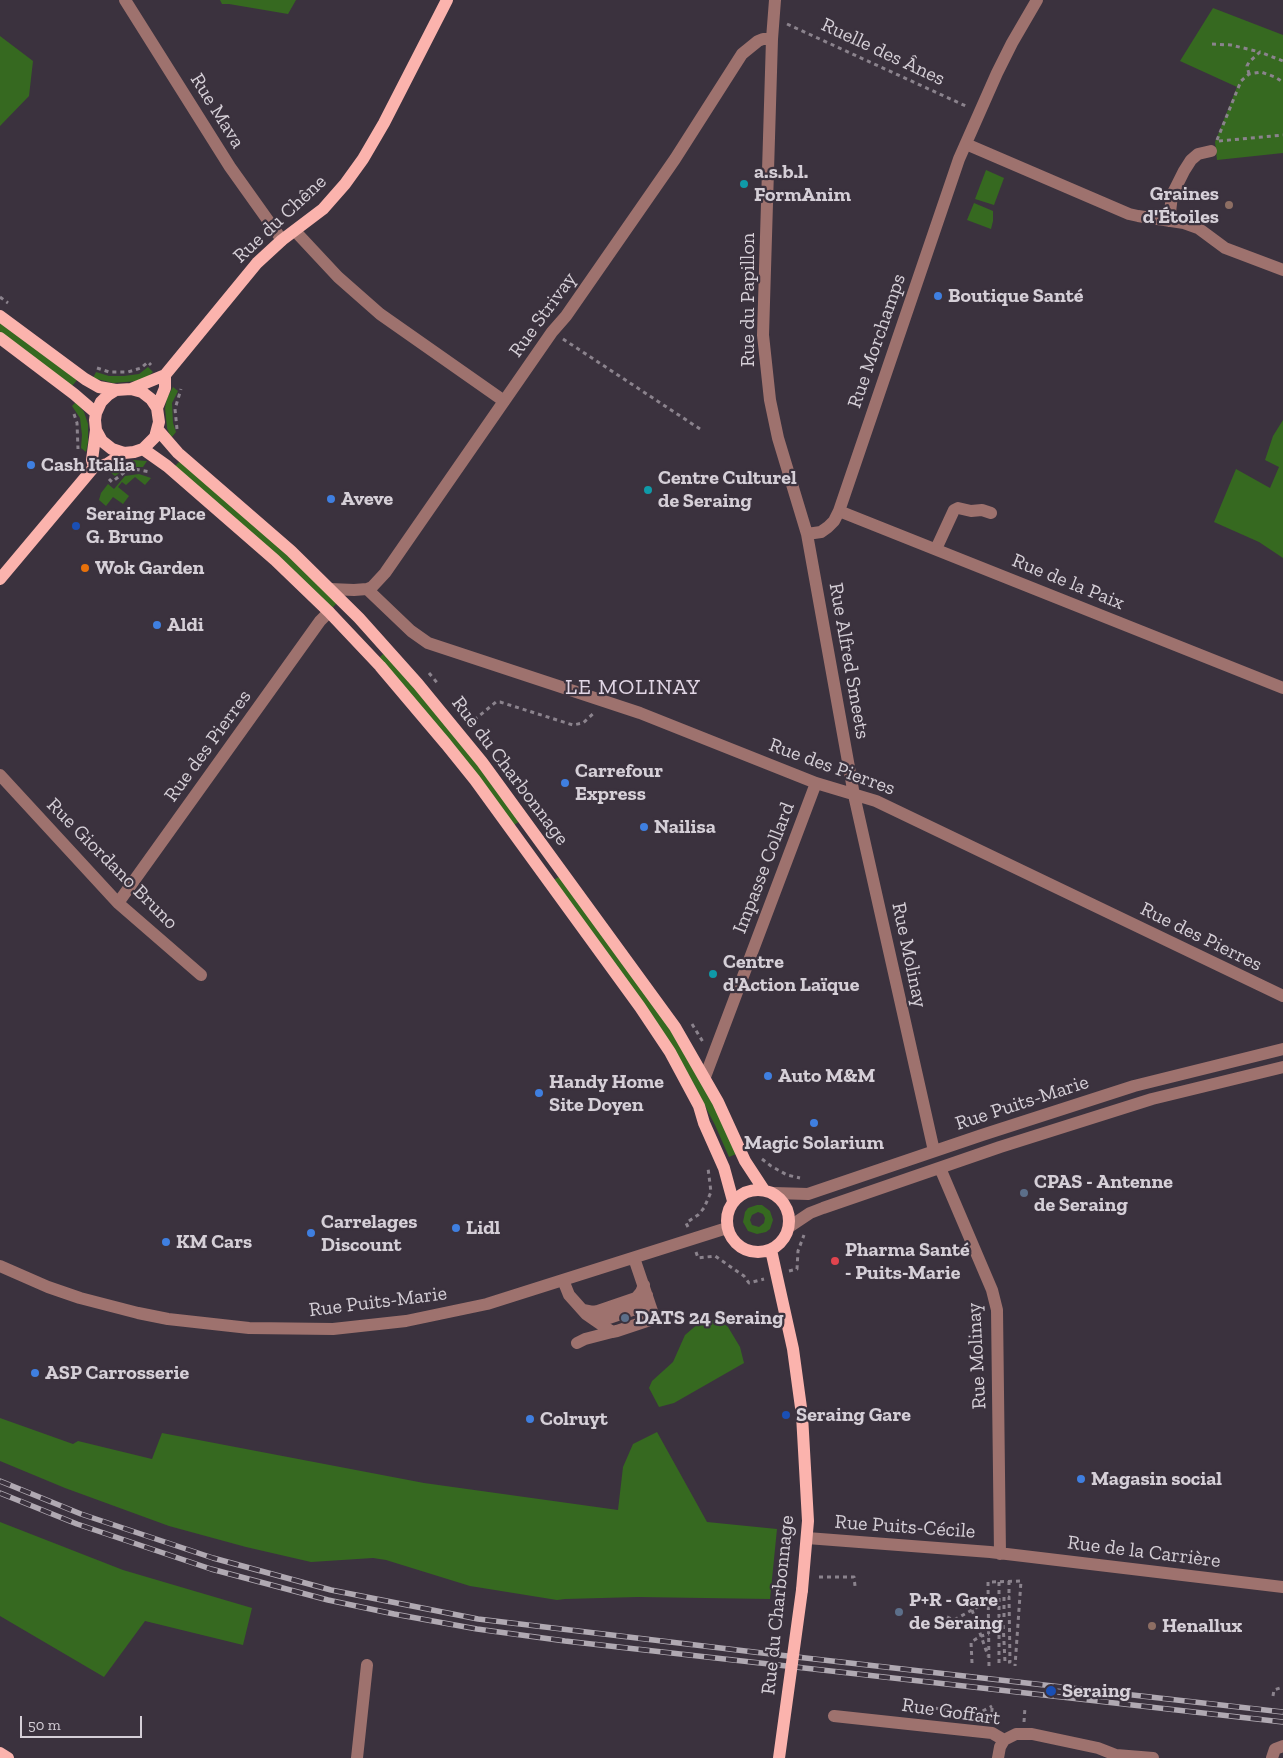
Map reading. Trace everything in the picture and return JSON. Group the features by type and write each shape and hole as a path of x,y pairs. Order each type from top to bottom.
{"main road":[{"name":"Rue du Chêne","path":"158,430 160,422 157,408 165,388 165,375 245,276 282,240 323,209 345,184 360,164 384,123 448,0"},
{"path":"0,316 85,379 99,387 116,390 131,388 165,375"},
{"path":"0,338 96,412"},
{"path":"131,388 142,392 151,399 157,408"},
{"path":"94,467 92,460 96,412 101,402 116,390"},
{"path":"96,430 102,441 112,449 124,453 143,449 150,444 158,430"},
{"name":"Rue du Charbonnage","path":"158,430 178,453 291,551 330,589 418,684 482,762 662,1008 705,1077 745,1161 769,1192 785,1203 790,1217 789,1227"},
{"name":"Rue du Charbonnage","path":"143,449 167,466 268,554 329,612 380,666 469,773 652,1024 696,1098 704,1123 724,1168 733,1201 727,1214 727,1228"},
{"path":"0,578 94,467 108,464 124,453"},
{"path":"733,1201 742,1193 749,1191 769,1192"},
{"path":"727,1228 736,1244 753,1252 771,1250 779,1244 789,1227"},
{"name":"Rue du Charbonnage","path":"771,1250 798,1379 805,1452 807,1538 802,1590 779,1758"},
{"path":"0,1753 8,1758"}],"street":[{"name":"Rue Mava","path":"124,0 230,167 282,240"},
{"name":"Rue du Papillon","path":"775,0 772,40 764,349 773,419 807,534"},
{"name":"Rue Morchamps","path":"807,534 820,532 828,527 834,521 839,511 966,144 1005,55 1037,0"},
{"name":"Rue Strivay","path":"367,589 372,587 385,573 552,332 566,316 675,159 742,54 758,41 763,39 772,40"},
{"path":"966,144 1129,214 1184,223 1198,228 1225,248 1283,270"},
{"path":"1169,221 1172,195 1184,171 1191,160 1198,154 1214,146"},
{"path":"295,231 338,277 376,311 504,401"},
{"path":"936,549 954,510 958,508 971,511 982,510 990,513"},
{"name":"Rue de la Paix","path":"839,511 1283,688"},
{"name":"Rue Alfred Smeets","path":"807,534 854,795"},
{"path":"330,589 367,589"},
{"name":"Rue des Pierres","path":"367,589 411,631 428,643 640,713 816,784 876,801 1283,996"},
{"name":"Rue des Pierres","path":"118,903 320,621 329,612"},
{"name":"Rue Giordano Bruno","path":"0,776 118,903 201,975"},
{"name":"Impasse Collard","path":"705,1077 816,784"},
{"name":"Rue Molinay","path":"854,795 934,1151"},
{"name":"Rue Puits-Marie","path":"769,1192 808,1194 1134,1086 1283,1049"},
{"name":"Rue Puits-Marie","path":"789,1227 810,1213 823,1208 1152,1099 1283,1067"},
{"name":"Rue Molinay","path":"940,1168 995,1300 998,1333 1000,1554"},
{"name":"Rue Puits-Marie","path":"0,1266 56,1289 108,1306 138,1313 205,1325 279,1330 333,1329 406,1321 487,1304 727,1228"},
{"path":"577,1343 646,1315 647,1295 634,1258"},
{"path":"563,1280 569,1295 583,1310 609,1330"},
{"path":"583,1310 593,1312 636,1298 641,1292 647,1295"},
{"path":"595,1320 603,1320 641,1307 647,1295"},
{"name":"Rue Puits-Cécile","path":"807,1538 1000,1554"},
{"name":"Rue de la Carrière","path":"1000,1554 1283,1587"},
{"path":"357,1758 367,1665"},
{"name":"Rue Goffart","path":"834,1716 992,1732 1004,1740 1016,1734 1032,1734 1098,1748 1116,1756 1153,1758"},
{"path":"998,1758 1000,1746 1004,1740"},
{"path":"1272,1758 1275,1749 1283,1746"}],"path":[{"name":"Ruelle des Ânes","path":"774,17 980,112"},
{"path":"1212,44 1231,44 1260,52 1283,62"},
{"path":"1249,74 1247,66 1249,62 1260,52"},
{"path":"1214,146 1241,81 1249,74 1261,72 1283,82"},
{"path":"1214,146 1283,134"},
{"path":"0,297 16,309"},
{"path":"563,338 700,429"},
{"path":"94,367 109,372 128,372 141,368 148,362"},
{"path":"70,410 77,423 78,454"},
{"path":"466,726 496,702 573,725 583,723 599,708"},
{"path":"758,1156 787,1175 804,1178"},
{"path":"686,1223 698,1215 704,1208 711,1192 708,1166"},
{"path":"797,1269 798,1251 807,1231"},
{"path":"698,1258 715,1256 744,1276 749,1283"},
{"path":"820,1577 854,1577 855,1586"},
{"path":"989,1666 988,1582 1021,1581 1015,1666"},
{"path":"999,1582 999,1617 1004,1617 1004,1597 1009,1597"},
{"path":"999,1666 999,1622 1004,1622 1004,1662 1010,1662 1008,1582"},
{"path":"947,1616 954,1620 988,1601"},
{"path":"972,1610 989,1659"},
{"path":"972,1663 971,1642 989,1634"},
{"path":"1273,1696 1274,1690 1283,1687"},
{"path":"935,1714 926,1713 926,1707 977,1714 992,1706 992,1716"}],"green space":[{"path":"220,0 296,0 288,14 222,4"},
{"path":"1213,8 1283,35 1283,153 1217,160 1215,142 1237,87 1180,61"},
{"path":"0,36 33,61 29,96 0,126"},
{"path":"986,170 1004,178 994,205 975,199"},
{"path":"974,203 993,211 991,229 967,220"},
{"path":"0,323 77,380 72,386 0,332"},
{"path":"148,367 153,372 146,378 137,381 113,383 93,378 96,372 109,376 124,376 139,374"},
{"path":"173,387 178,391 172,403 173,423 176,432 171,438 167,428 165,408 167,398"},
{"path":"76,402 84,412 88,424 86,452 81,448 80,418 72,406"},
{"path":"1283,420 1283,558 1259,542 1214,522 1236,469 1270,488 1279,467 1265,460 1273,436"},
{"path":"134,460 147,461 143,467 129,467 115,476 110,472 121,463"},
{"path":"180,461 269,538 337,603 332,608 175,466"},
{"path":"139,474 151,478 145,485 135,477 126,485 122,482 118,487 129,496 123,504 113,497 106,506 99,500 101,493 108,484 114,489 125,476"},
{"path":"384,653 456,737 520,821 514,825 379,658"},
{"path":"560,876 667,1024 713,1104 736,1154 729,1157 689,1075 554,880"},
{"path":"762,1205 770,1211 773,1220 770,1229 757,1234 748,1231 743,1222 748,1208","holes":["758,1212 763,1214 765,1218 764,1223 759,1227 752,1225 750,1220 752,1215"]},
{"path":"718,1319 728,1327 740,1347 744,1363 674,1403 659,1407 649,1388 652,1381 673,1362 685,1335 699,1323"},
{"path":"0,1418 73,1444 78,1441 152,1459 162,1433 424,1483 618,1510 623,1467 633,1444 657,1432 707,1522 777,1529 770,1599 638,1597 557,1600 470,1586 386,1560 373,1558 311,1562 246,1547 169,1526 65,1488 0,1461"},
{"path":"0,1522 123,1570 252,1608 243,1645 145,1621 104,1677 0,1616"}],"railway":[{"path":"0,1481 81,1514 213,1558 331,1590 478,1619 1283,1712"},
{"path":"0,1493 77,1524 211,1569 328,1600 477,1629 565,1641 1283,1722"}],"place":[{"name":"a.s.b.l. FormAnim","path":"744,184"},
{"name":"Graines d'Étoiles","path":"1229,205"},
{"name":"Boutique Santé","path":"938,296"},
{"name":"Cash Italia","path":"31,465"},
{"name":"Centre Culturel de Seraing","path":"648,490"},
{"name":"Aveve","path":"331,499"},
{"name":"Seraing Place G. Bruno","path":"76,526"},
{"name":"Wok Garden","path":"85,568"},
{"name":"Aldi","path":"157,625"},
{"name":"Carrefour Express","path":"565,783"},
{"name":"Nailisa","path":"644,827"},
{"name":"Centre d'Action Laïque","path":"713,974"},
{"name":"Auto M&M","path":"768,1076"},
{"name":"Handy Home Site Doyen","path":"539,1093"},
{"name":"Magic Solarium","path":"814,1123"},
{"name":"CPAS - Antenne de Seraing","path":"1024,1193"},
{"name":"Lidl","path":"456,1228"},
{"name":"Carrelages Discount","path":"311,1233"},
{"name":"KM Cars","path":"166,1242"},
{"name":"Pharma Santé - Puits-Marie","path":"835,1261"},
{"name":"DATS 24 Seraing","path":"625,1318"},
{"name":"ASP Carrosserie","path":"35,1373"},
{"name":"Seraing Gare","path":"786,1415"},
{"name":"Colruyt","path":"530,1419"},
{"name":"Magasin social","path":"1081,1479"},
{"name":"P+R - Gare de Seraing","path":"899,1612"},
{"name":"Henallux","path":"1152,1626"},
{"name":"Seraing","path":"1051,1691"}],"district":[{"name":"LE MOLINAY","path":"633,688"}]}
